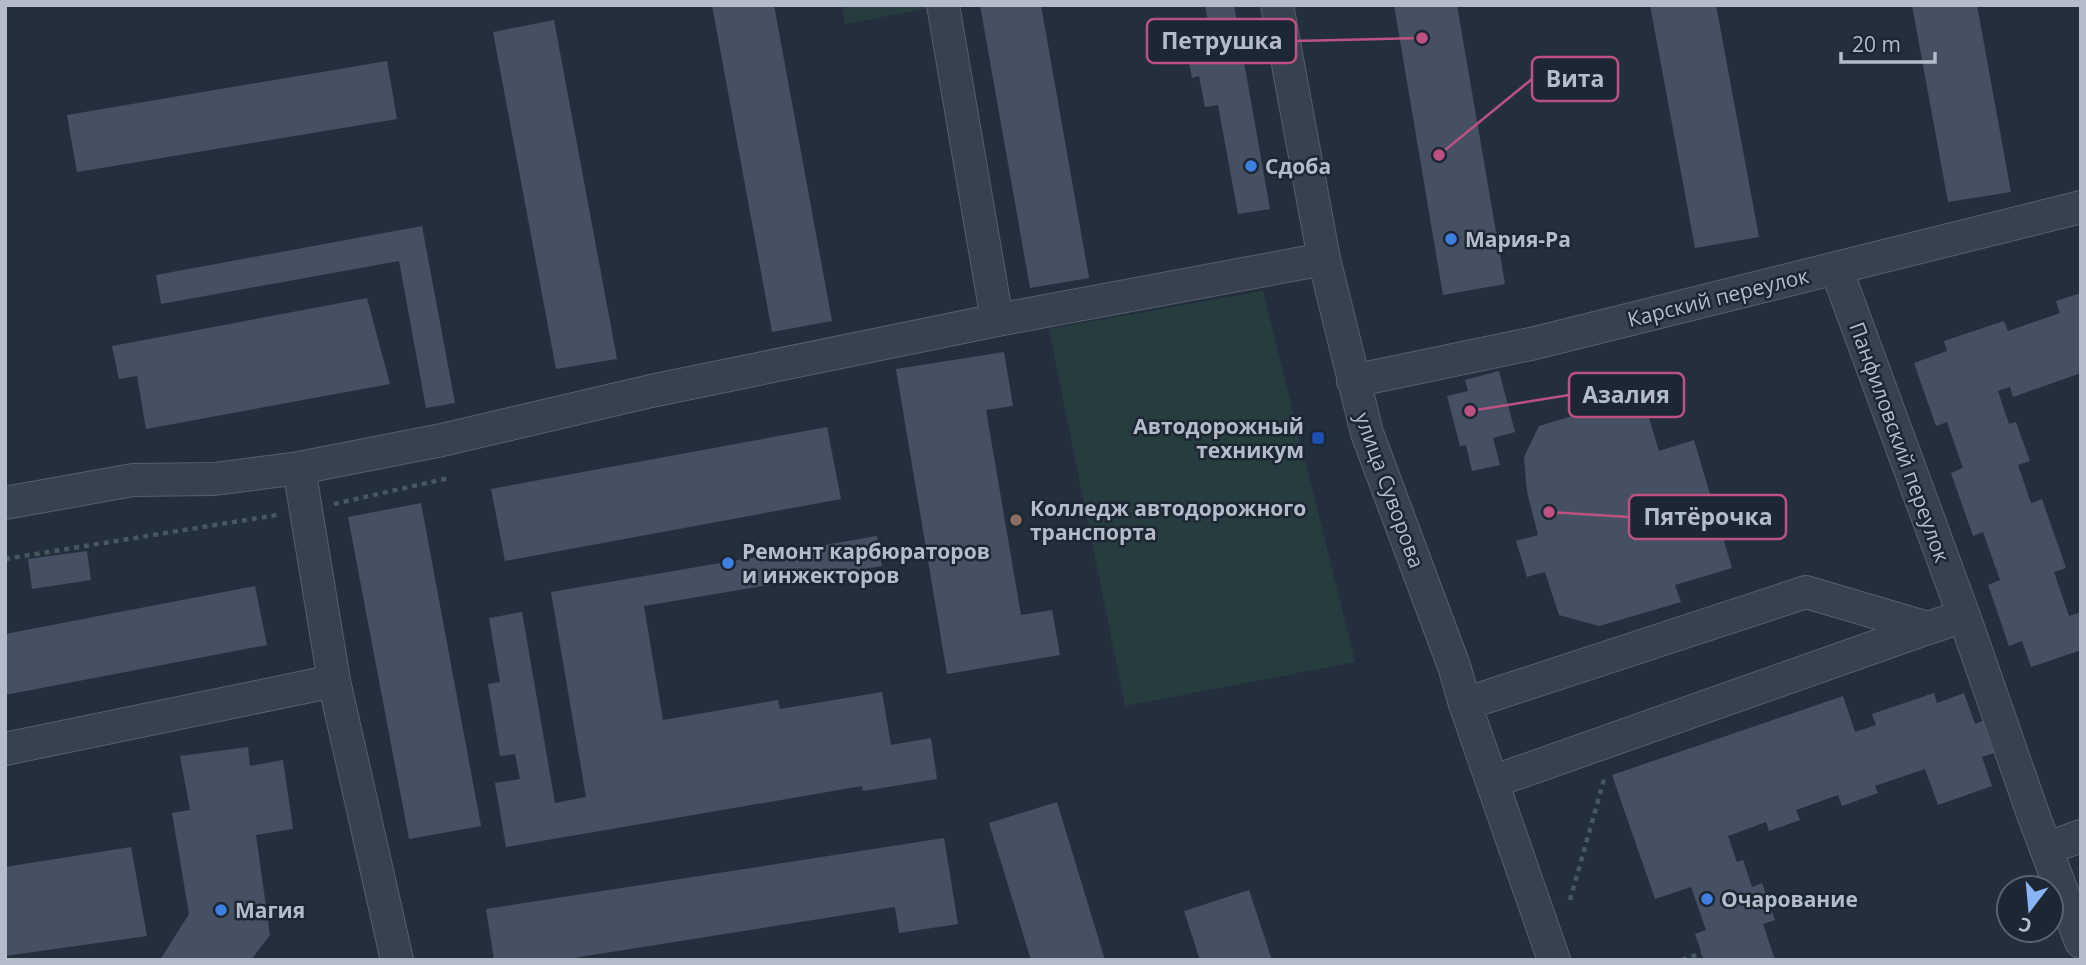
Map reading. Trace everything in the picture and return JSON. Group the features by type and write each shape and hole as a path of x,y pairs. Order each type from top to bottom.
{"street":[{"path":"943,5 997,320"},
{"name":"улица Суворова","path":"1277,5 1324,259 1367,433 1454,666 1554,960"},
{"name":"Карский переулок","path":"1353,381 1535,343 2081,207"},
{"path":"5,503 133,480 214,479 299,468 442,440 650,391 997,320 1324,259"},
{"name":"Панфиловский переулок","path":"1836,268 2081,942"},
{"path":"299,468 334,681 397,960"},
{"path":"1465,704 1806,592 1927,628"},
{"path":"1492,782 1964,616"},
{"path":"5,749 334,681"},
{"path":"2046,849 2081,836"}],"path":[{"path":"5,559 306,511 449,478"},
{"path":"1570,900 1615,738"},
{"path":"1682,960 1702,953"}],"green space":[{"path":"842,5 929,5 929,8 845,24"},
{"path":"1263,291 1355,662 1125,706 1049,329"}],"building":[{"path":"712,5 774,5 832,321 772,332"},
{"path":"980,5 1041,5 1089,278 1030,288"},
{"path":"1205,5 1234,5 1270,209 1238,214 1218,105 1205,107 1199,76 1192,78 1182,26 1208,21"},
{"path":"1394,5 1457,5 1505,284 1443,295"},
{"path":"1650,5 1716,5 1759,237 1695,248"},
{"path":"1912,5 1977,5 2011,192 1948,202"},
{"path":"554,20 617,359 556,369 493,32"},
{"path":"387,61 397,119 77,172 67,115"},
{"path":"422,226 455,403 426,408 399,261 161,304 156,275"},
{"path":"2081,293 2081,373 2013,397 2010,387 1998,391 2009,424 2016,422 2030,461 2018,465 2031,503 2042,499 2066,568 2054,572 2069,616 2081,612 2081,650 2031,667 2022,641 2009,646 1988,585 2000,580 1983,532 1973,536 1951,473 1963,468 1947,422 1936,426 1914,363 1947,351 1944,341 2004,321 2008,331 2060,313 2056,301"},
{"path":"367,298 390,384 146,429 137,376 119,379 112,346"},
{"path":"1004,352 1013,406 986,410 1021,615 1052,610 1060,655 947,674 896,369"},
{"path":"1499,371 1515,432 1493,438 1500,465 1472,471 1466,445 1460,446 1447,396 1468,391 1465,380"},
{"path":"1642,395 1659,451 1694,440 1732,568 1675,585 1681,602 1599,626 1559,615 1545,572 1527,577 1516,541 1538,535 1527,492 1524,457 1539,426"},
{"path":"827,427 841,499 505,561 491,489"},
{"path":"421,503 481,826 409,839 348,517"},
{"path":"877,536 882,566 644,606 663,720 778,700 780,709 882,692 891,745 931,738 937,779 863,791 862,786 506,847 495,783 520,779 515,754 500,756 488,684 500,682 489,618 522,612 555,803 586,797 551,592"},
{"path":"87,551 91,580 32,589 28,559"},
{"path":"255,586 267,645 5,695 5,634"},
{"path":"1934,693 1937,703 1964,693 1975,724 1983,721 1994,753 1982,757 1992,786 1938,805 1925,769 1875,786 1878,793 1842,806 1838,795 1796,810 1800,820 1769,831 1766,822 1728,836 1737,862 1743,860 1752,887 1762,883 1775,920 1763,924 1775,960 1704,960 1695,934 1706,930 1691,887 1655,899 1612,775 1843,696 1855,732 1876,725 1872,714"},
{"path":"248,747 250,766 283,760 293,829 256,835 270,935 251,960 160,960 189,914 172,813 190,810 180,756"},
{"path":"1057,802 1105,960 1031,960 989,823"},
{"path":"944,838 958,924 899,933 895,907 561,960 494,960 486,909"},
{"path":"131,847 147,936 5,956 5,867"},
{"path":"1249,890 1272,960 1200,960 1184,911"}],"place":[{"name":"Петрушка","path":"1422,38"},
{"name":"Вита","path":"1439,155"},
{"name":"Сдоба","path":"1251,166"},
{"name":"Мария-Ра","path":"1451,239"},
{"name":"Азалия","path":"1470,411"},
{"name":"Автодорожный техникум","path":"1318,438"},
{"name":"Пятёрочка","path":"1549,512"},
{"name":"Колледж автодорожного транспорта","path":"1016,520"},
{"name":"Ремонт карбюраторов и инжекторов","path":"728,563"},
{"name":"Очарование","path":"1707,899"},
{"name":"Магия","path":"221,910"}]}
